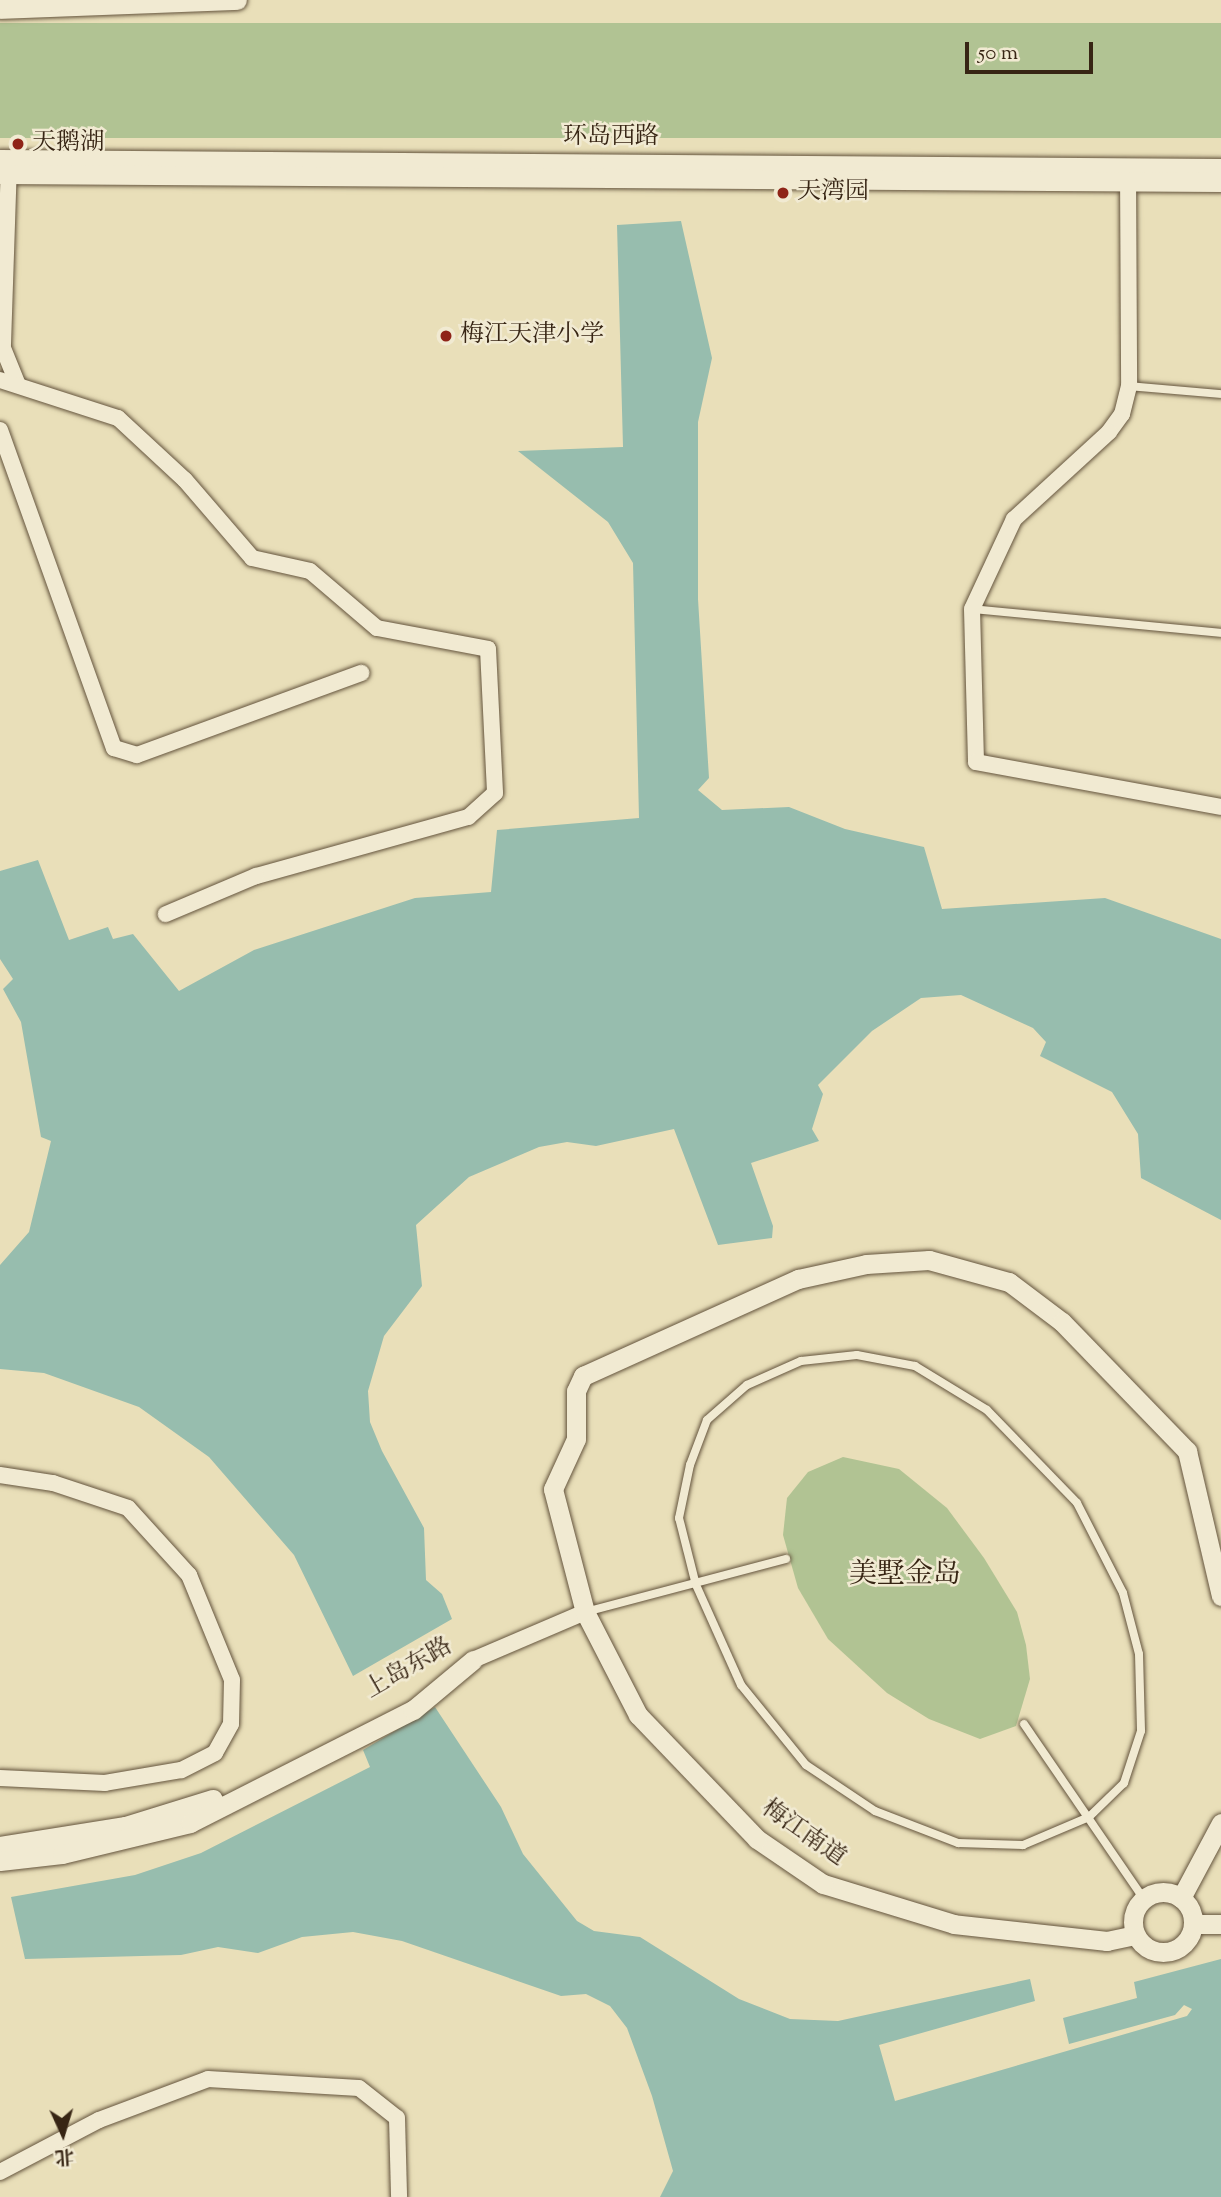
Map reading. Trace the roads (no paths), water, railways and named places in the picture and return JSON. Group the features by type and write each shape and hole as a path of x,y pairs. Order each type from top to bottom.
{"street":[{"path":"0,9 237,0"},
{"path":"4,167 4,348 18,385"},
{"name":"环岛西路","path":"4,167 1128,173 1221,168"},
{"path":"1128,173 1129,386 1122,414 1109,432 1014,519 972,609 976,762 1221,807"},
{"name":"环岛西路","path":"1128,173 1221,182"},
{"path":"0,380 118,418 185,480 252,558 310,571 377,628 488,649 495,793 468,817 256,876 166,914"},
{"path":"0,430 114,748 137,755 361,673"},
{"name":"梅江南道","path":"1135,1935 1107,1941 954,1924 823,1884 757,1839 638,1715 585,1612 553,1489 576,1439 576,1391 583,1376 798,1279 866,1264 929,1260 1009,1282 1062,1321 1187,1451 1221,1596"},
{"path":"0,1475 52,1483 128,1508 189,1575 232,1679 231,1724 215,1754 181,1770 105,1783 0,1778"},
{"path":"473,1660 585,1612"},
{"name":"上岛东路","path":"0,1846 125,1826 209,1801 306,1757 473,1660"},
{"name":"上岛东路","path":"0,1861 62,1854 190,1823 413,1710 473,1660"},
{"path":"1181,1898 1221,1823"},
{"path":"1162,1892 1181,1898 1208,1924 1169,1952 1149,1949 1135,1935 1133,1916 1143,1899 1162,1892"},
{"path":"0,2172 99,2120 208,2079 359,2088 397,2118 399,2197"}],"lane":[{"path":"1129,386 1221,394"},
{"path":"972,609 1221,632"},
{"path":"857,1355 915,1366 987,1410 1077,1503 1123,1593 1139,1654 1141,1731 1124,1783 1090,1817 1024,1844 958,1843 875,1811 806,1765 741,1685 695,1580 680,1518 707,1420 747,1385 801,1361 857,1355"},
{"path":"585,1612 695,1580 786,1559"},
{"path":"1024,1724 1090,1817 1143,1899"}],"place":[{"name":"天鹅湖","path":"18,144"},
{"name":"天湾园","path":"783,193"},
{"name":"梅江天津小学","path":"446,336"}],"district":[{"name":"美墅金岛","path":"905,1575"}]}
